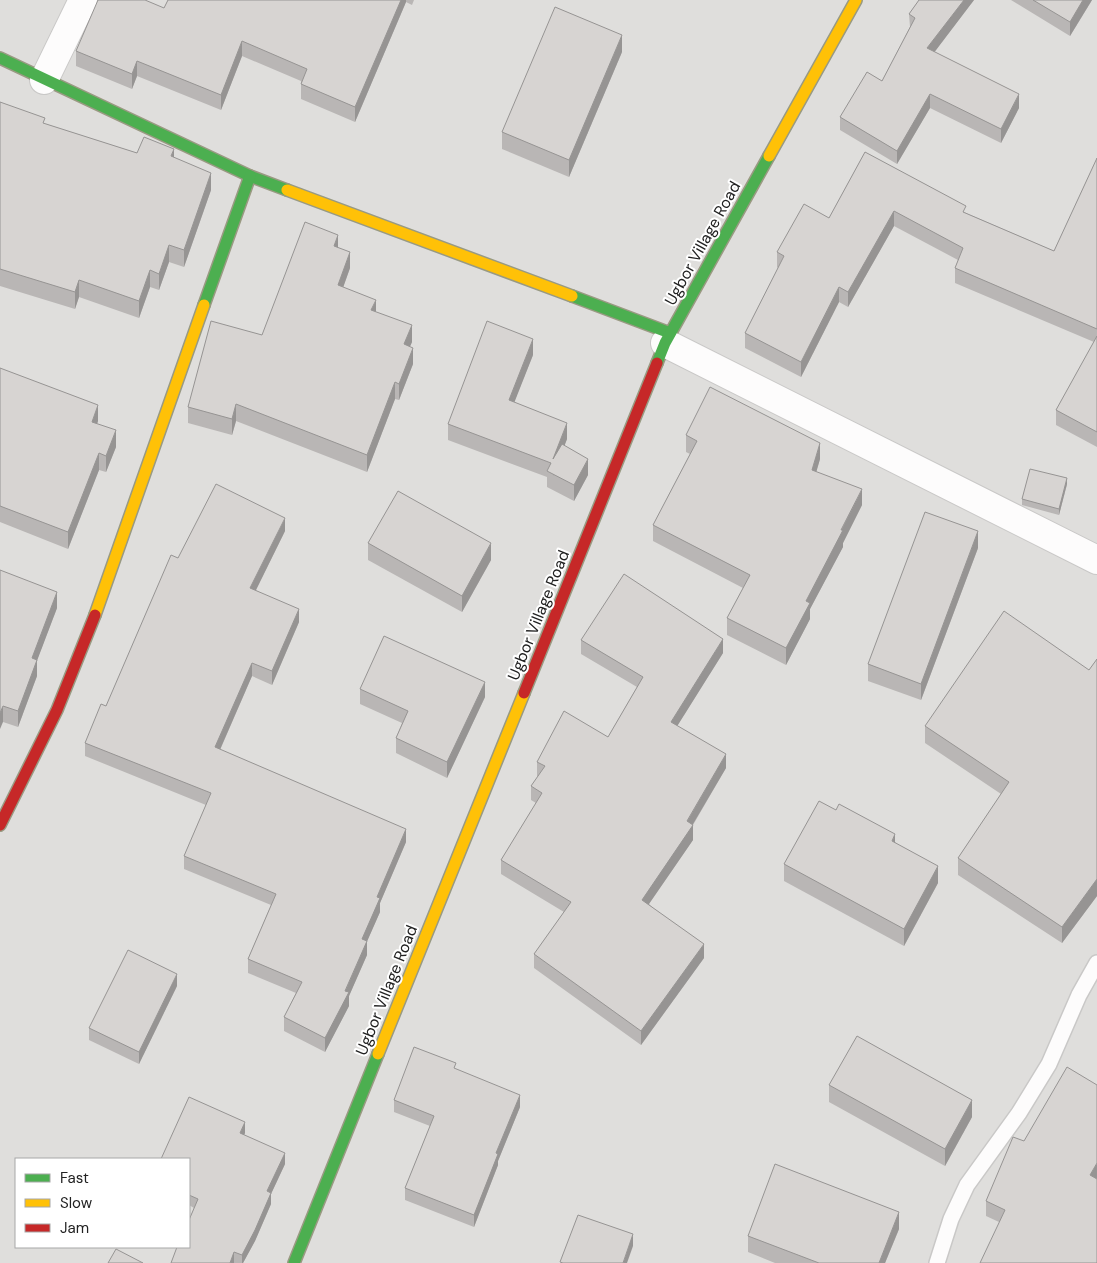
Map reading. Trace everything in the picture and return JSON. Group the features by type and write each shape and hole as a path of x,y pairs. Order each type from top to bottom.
{"street":[{"path":"44,80 83,0"},
{"name":"Ugbor Village Road","path":"294,1263 667,338 856,0"},
{"path":"0,58 250,176 667,338 1097,560"},
{"path":"0,825 57,710 96,611 250,176"}],"lane":[{"path":"937,1263 951,1220 967,1185 1020,1112 1049,1064 1079,995 1097,963"}],"shaded area":[{"path":"0,0 1097,0 1097,1263 0,1263"}],"building":[{"path":"98,0 145,0 164,8 168,0 401,0 355,107 301,84 307,69 242,41 221,95 137,61 132,74 76,51"},
{"path":"919,0 964,0 927,48 1019,94 1001,129 930,94 897,151 840,117 867,72 882,81 915,18 909,14"},
{"path":"1033,0 1083,0 1070,22"},
{"path":"555,7 622,35 569,160 502,132"},
{"path":"0,102 45,118 43,123 137,153 144,137 174,149 171,156 211,173 184,250 169,245 159,274 150,270 139,301 79,280 75,292 0,269"},
{"path":"865,152 966,206 963,212 1054,251 1097,158 1097,329 955,268 963,248 894,211 848,292 839,287 801,362 745,333 784,256 777,252 804,204 829,218"},
{"path":"305,222 338,235 334,246 350,252 338,285 376,300 371,310 412,325 404,344 413,348 399,384 395,382 367,455 236,404 232,419 188,407 211,321 262,335"},
{"path":"487,321 533,339 509,400 567,423 553,459 562,444 588,459 574,485 547,471 551,463 448,424"},
{"path":"1097,336 1097,432 1056,410"},
{"path":"0,368 98,405 92,422 116,430 106,456 99,453 68,532 0,506"},
{"path":"710,387 820,443 812,470 862,489 806,601 810,603 786,648 727,618 750,575 653,525 697,441 686,435"},
{"path":"1030,469 1067,478 1059,509 1022,499"},
{"path":"216,484 285,518 250,588 299,609 272,671 252,663 215,747 406,829 377,897 380,898 362,939 367,941 345,991 349,992 325,1038 284,1017 302,982 248,959 276,894 184,856 211,793 85,743 101,704 106,706 171,555 178,558"},
{"path":"398,491 491,543 462,596 368,543"},
{"path":"925,512 978,531 921,684 868,664"},
{"path":"0,570 57,592 32,658 37,660 18,711 3,706 0,713"},
{"path":"624,574 723,639 671,722 726,754 687,821 693,825 642,900 704,944 641,1031 534,954 571,902 501,860 542,793 531,786 545,766 537,762 564,711 608,737 643,677 581,640"},
{"path":"1004,611 1089,670 1097,659 1097,879 1062,927 958,858 1009,782 925,726"},
{"path":"384,636 485,682 447,762 396,738 408,711 360,689"},
{"path":"819,801 836,810 839,804 895,834 892,841 938,866 904,929 784,864"},
{"path":"128,950 177,974 139,1052 89,1028"},
{"path":"857,1036 972,1100 945,1149 829,1085"},
{"path":"414,1047 456,1063 454,1068 520,1095 496,1153 498,1154 474,1215 405,1188 434,1116 394,1100"},
{"path":"1067,1067 1097,1085 1097,1163 1090,1175 1097,1179 1097,1263 980,1263 1005,1210 986,1201 1013,1137 1024,1141"},
{"path":"189,1097 245,1122 240,1133 285,1153 267,1191 271,1193 242,1255 234,1252 230,1263 171,1263 177,1248 190,1248 190,1218 198,1199 190,1195 190,1158 161,1158"},
{"path":"775,1164 899,1212 879,1263 819,1263 748,1236"},
{"path":"578,1215 633,1234 623,1263 560,1262"},
{"path":"116,1249 143,1263 108,1263"}],"traffic: fast":[{"path":"0,58 250,176 287,190"},
{"path":"657,363 665,343 769,156"},
{"path":"204,305 250,176"},
{"path":"572,296 670,333"},
{"path":"294,1263 378,1054"}],"traffic: slow":[{"path":"769,156 856,0"},
{"path":"287,190 572,296"},
{"path":"95,615 204,305"},
{"path":"378,1054 524,693"}],"traffic: jam":[{"path":"524,693 657,363"},
{"path":"0,825 57,710 95,615"}]}
